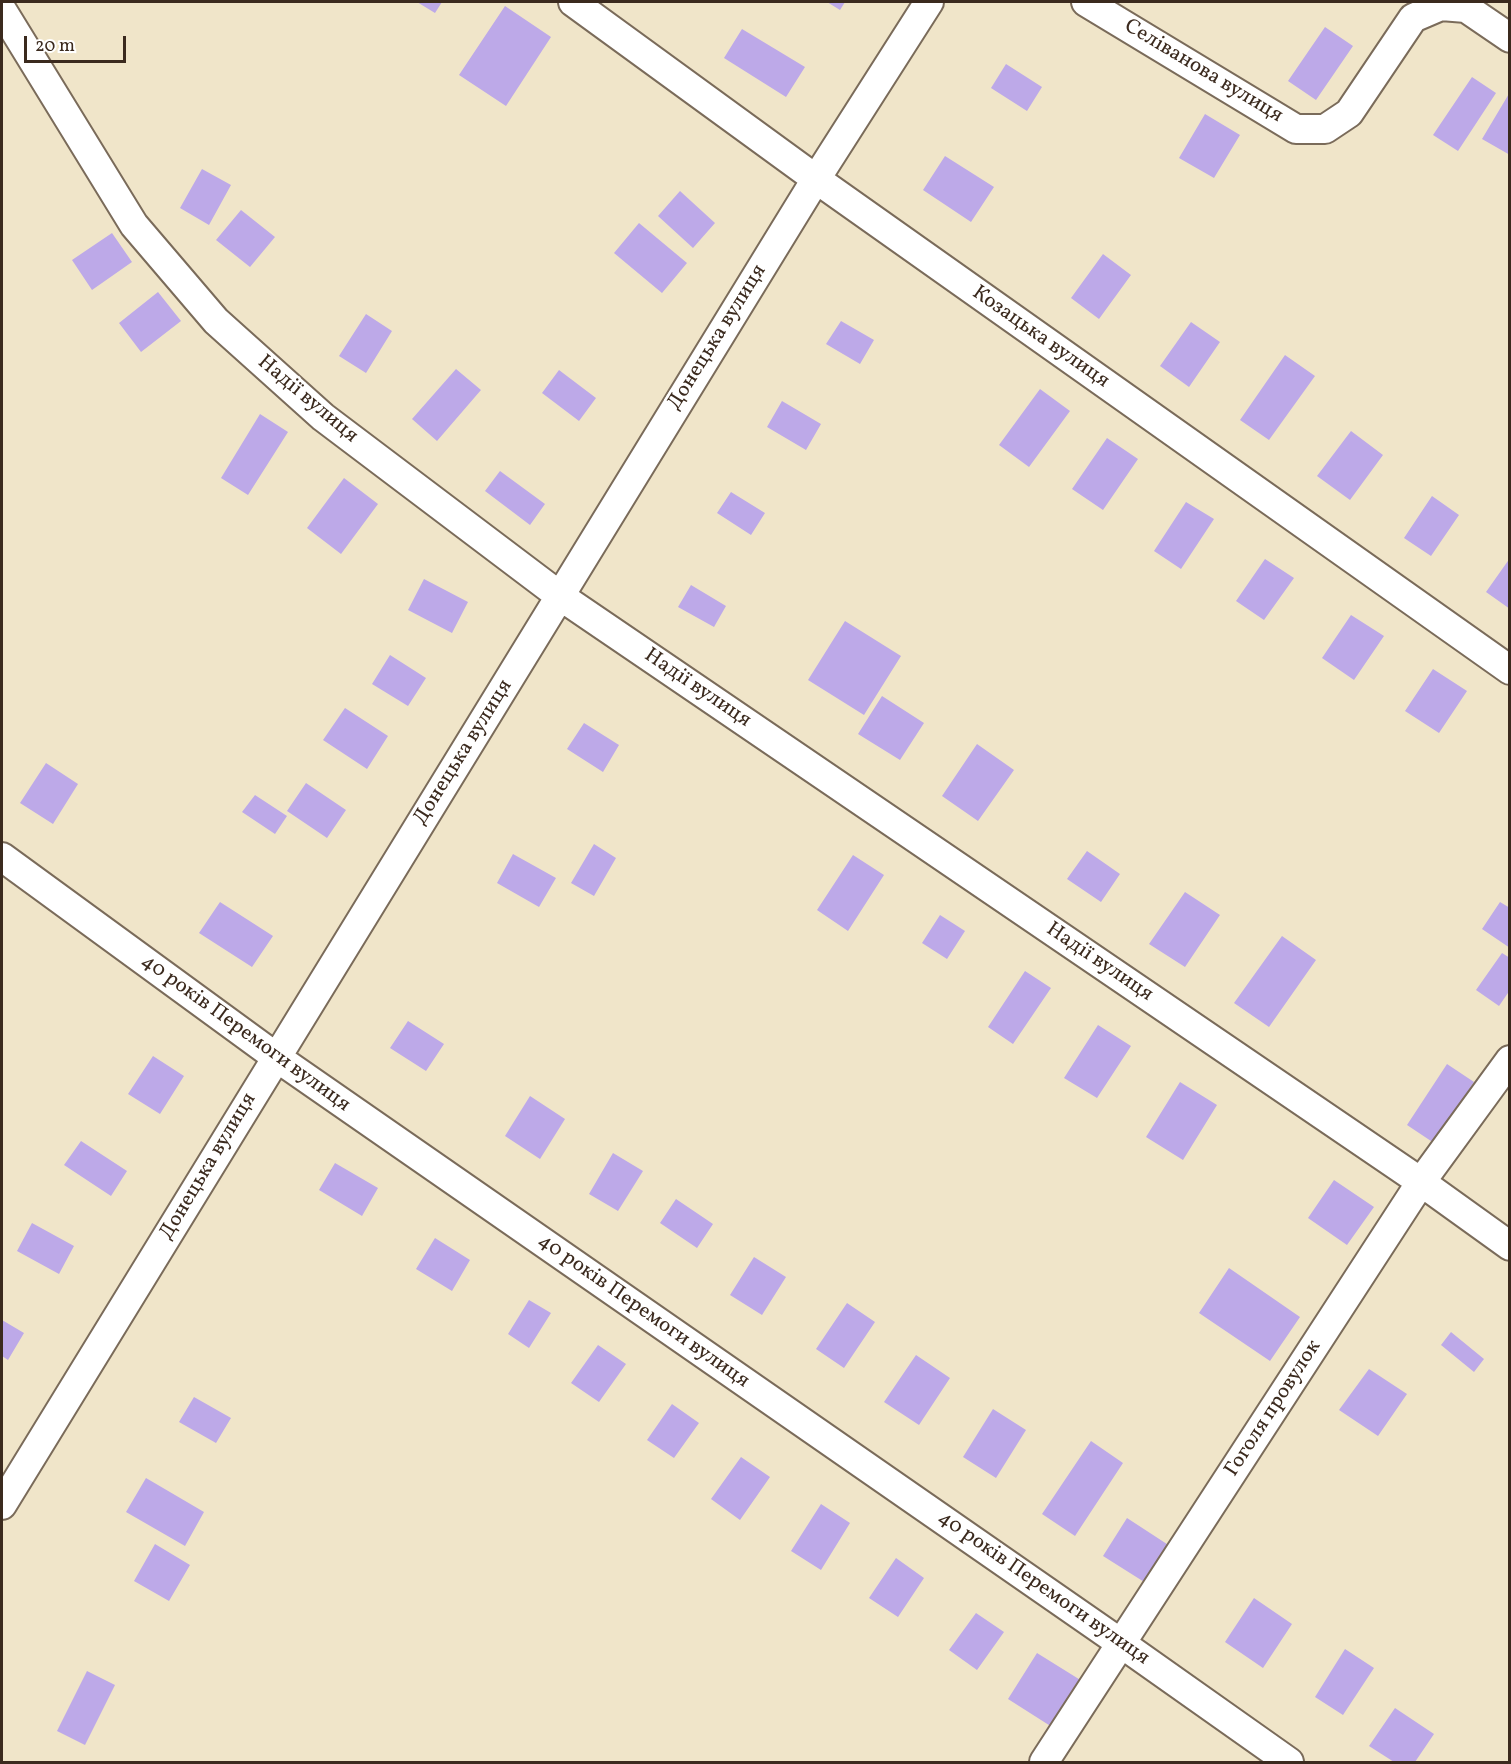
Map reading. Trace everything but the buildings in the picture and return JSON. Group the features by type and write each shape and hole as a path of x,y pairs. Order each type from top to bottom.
{"street":[{"name":"Козацька вулиця","path":"573,2 816,179 1509,670"},
{"name":"Донецька вулиця","path":"2,1505 816,179 929,2"},
{"name":"Селіванова вулиця","path":"1086,2 1296,129 1325,129 1348,113 1413,18 1441,6 1466,8 1509,38"},
{"name":"Надії вулиця","path":"2,10 134,225 216,321 323,417 560,596 1421,1182 1509,1246"},
{"name":"40 років Перемоги вулиця","path":"2,857 276,1058 1289,1762"},
{"name":"Гоголя провулок","path":"1044,1762 1421,1182 1509,1060"}]}
